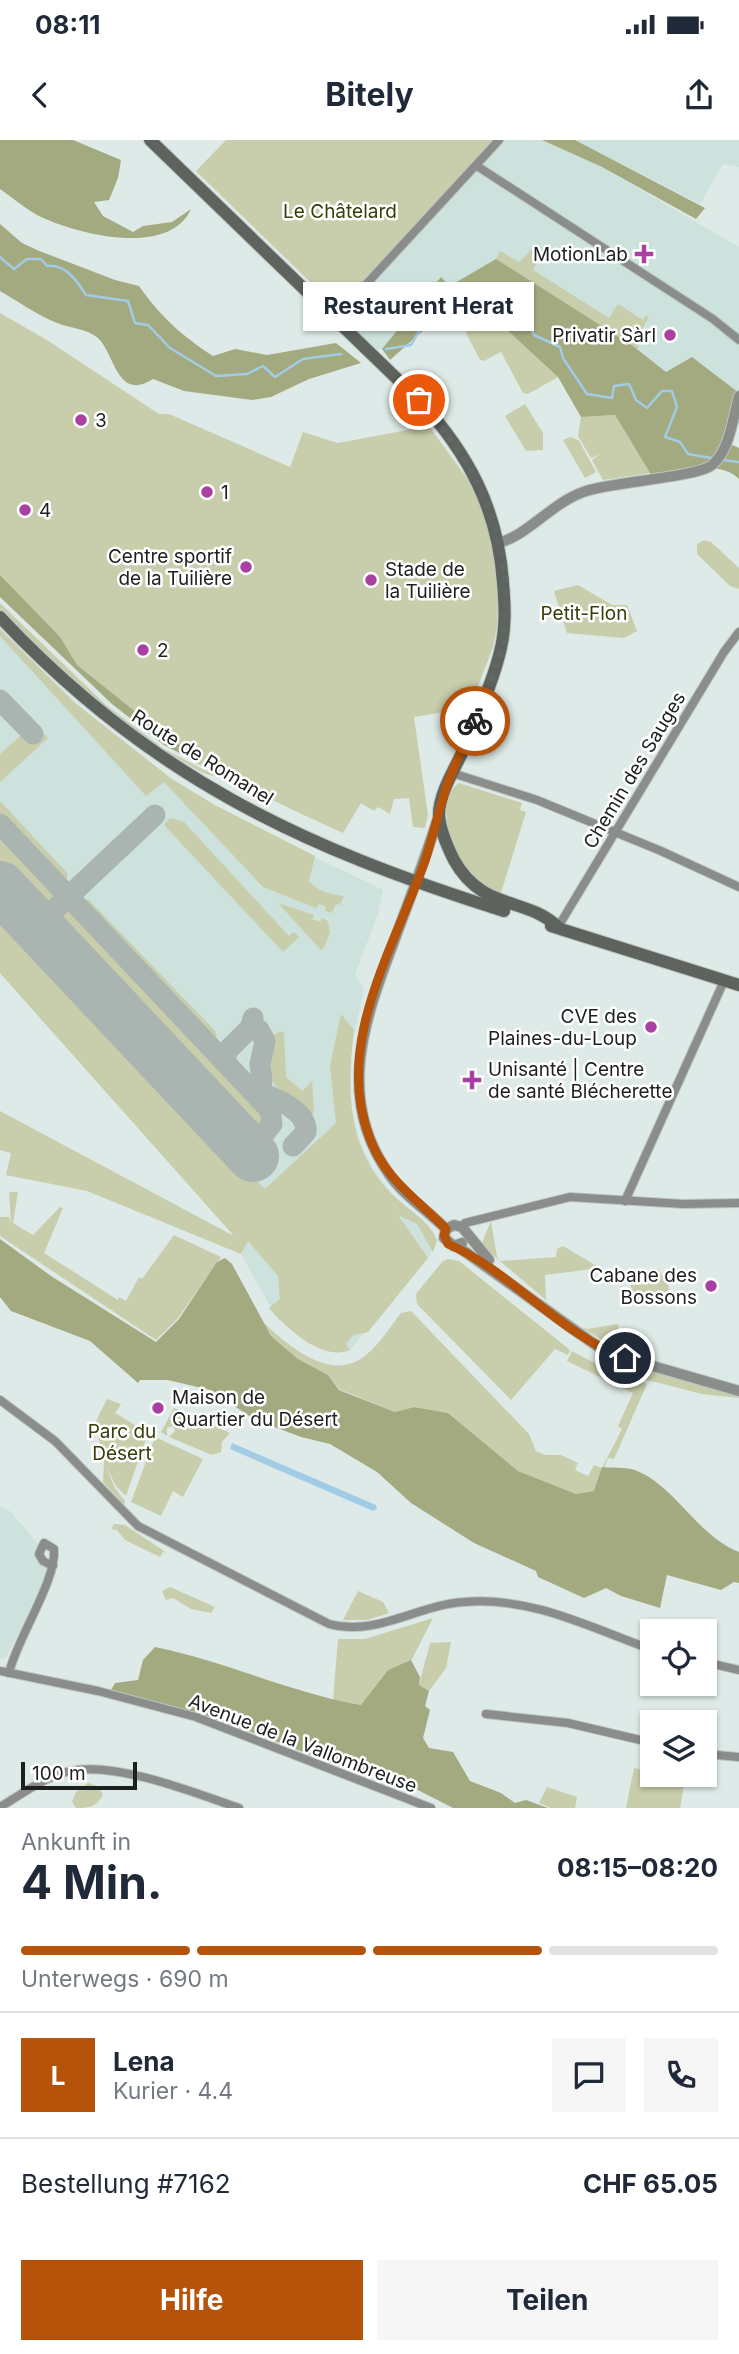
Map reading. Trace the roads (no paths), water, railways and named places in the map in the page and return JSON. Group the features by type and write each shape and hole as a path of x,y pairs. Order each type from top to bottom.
{"main road":[{"path":"150,140 419,400 458,447 485,496 499,543 505,614 500,652 481,706 452,773 439,815 454,860 472,883 495,900 551,920 558,928 739,985"},
{"name":"Route de Romanel","path":"0,617 86,701 189,776 301,837 417,883 558,928"}],"street":[{"path":"335,318 499,140"},
{"path":"477,166 713,319 739,340"},
{"path":"499,543 511,539 555,506 586,491 708,468 723,451 739,396"},
{"name":"Chemin des Sauges","path":"558,928 724,652 739,632"},
{"path":"452,773 537,800 739,887"},
{"path":"439,815 417,883 366,1016 359,1056 358,1092 369,1138 387,1172 404,1193 446,1229 446,1241 515,1286 569,1329 604,1350 739,1391"},
{"path":"625,1201 724,981"},
{"path":"457,1246 464,1241 465,1223 557,1199 739,1203"},
{"path":"446,1229 454,1225 463,1231 484,1255 510,1277 515,1286"},
{"path":"718,1384 739,1384"},
{"path":"0,1400 55,1441 138,1525 329,1624 365,1628 448,1603 503,1602 541,1609 640,1645"},
{"path":"4,1672 53,1566"},
{"path":"16,1649 12,1638 23,1632"},
{"path":"717,1665 739,1670"},
{"name":"Avenue de la Vallombreuse","path":"4,1672 98,1691 196,1717 431,1808"},
{"path":"486,1714 568,1723 640,1740"},
{"path":"717,1755 739,1757"},
{"path":"0,1807 49,1778 76,1770 109,1770 239,1808"}],"water":[{"path":"232,1443 376,1505 377,1509 373,1511 230,1449"}],"waterway":[{"path":"0,257 14,269 27,259 41,259 47,266 60,268 70,274 86,295 128,301 135,323 148,325 170,348 216,376 247,374 263,366 275,377 303,359 341,354"},
{"path":"386,349 411,345 422,326 442,309 481,314 490,320 498,320 509,305 516,303 534,335 560,347 563,358 587,394 612,398 614,386 629,384 636,400 647,408 662,391 672,391 677,407 665,437 680,442 688,454 712,458"},
{"path":"722,460 739,462"}],"place":[{"name":"MotionLab","path":"644,254"},
{"name":"Privatir Sàrl","path":"670,335"},
{"name":"Restaurent Herat","path":"419,400"},
{"name":"3","path":"81,420"},
{"name":"1","path":"207,492"},
{"name":"4","path":"25,510"},
{"name":"Centre sportif de la Tuilière","path":"246,567"},
{"name":"Stade de la Tuilière","path":"371,580"},
{"name":"2","path":"143,650"},
{"name":"CVE des Plaines-du-Loup","path":"651,1027"},
{"name":"Unisanté | Centre de santé Blécherette","path":"472,1080"},
{"name":"Cabane des Bossons","path":"711,1286"},
{"name":"Maison de Quartier du Désert","path":"158,1408"}],"park label":[{"name":"Le Châtelard","path":"340,211"},
{"name":"Petit-Flon","path":"584,613"},
{"name":"Parc du Désert","path":"122,1442"}]}
